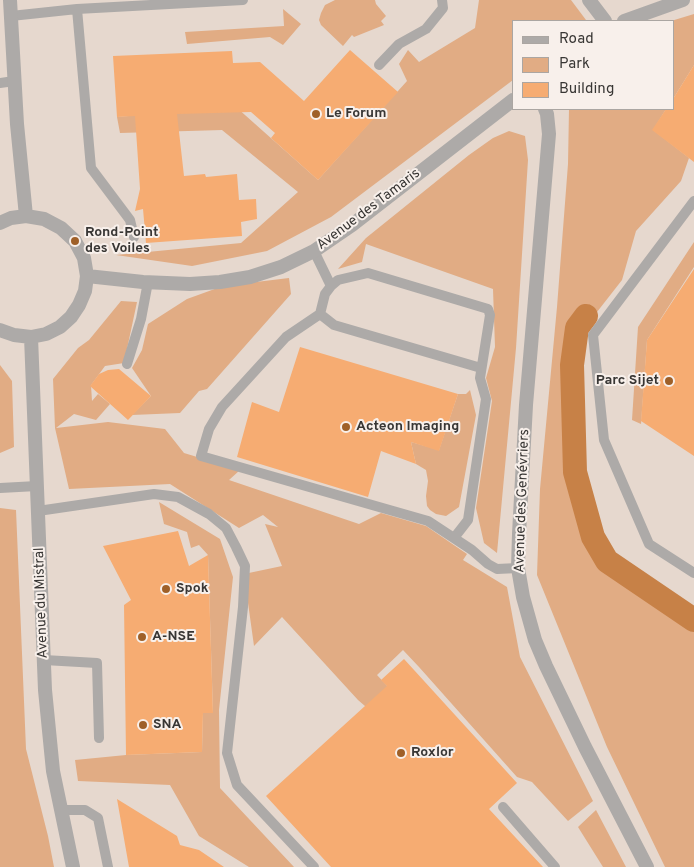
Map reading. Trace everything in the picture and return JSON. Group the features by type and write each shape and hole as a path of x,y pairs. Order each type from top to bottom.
{"street":[{"path":"10,0 14,81 26,216"},
{"path":"589,0 605,20"},
{"path":"627,20 683,0"},
{"name":"Avenue des Tamaris","path":"87,276 190,284 250,277 281,267 314,251 352,225 512,101"},
{"name":"Avenue des Genévriers","path":"545,110 549,134 526,405 518,568 523,598 535,640 546,666 646,867"},
{"path":"0,223 11,218 26,216 44,219 61,228 75,241 84,258 87,276 85,291 80,305 60,327 46,334 31,336 14,335 0,330"},
{"name":"Avenue du Mistral","path":"31,336 44,690 53,771 73,867"}],"lane":[{"path":"11,16 137,3 244,0"},
{"path":"379,65 399,44 426,29 443,8 442,0"},
{"path":"78,10 91,168 130,220 134,237"},
{"path":"0,83 14,81"},
{"path":"694,201 593,336 604,440 649,544 694,573"},
{"path":"314,251 331,286"},
{"path":"454,538 468,520 486,399 480,378 490,315 488,309 368,273 338,280 325,294 320,314 286,337 222,407 209,429 201,456 428,521 497,569 518,568"},
{"path":"127,364 141,319 148,282"},
{"path":"320,314 334,325 481,368"},
{"path":"0,488 37,486"},
{"path":"38,510 154,494 178,497 209,514 226,528 244,566 243,607 227,753 237,785 314,867"},
{"path":"44,660 97,663 99,738"},
{"path":"503,807 555,867"},
{"path":"61,810 85,810 98,818 108,867"}],"shaded area":[{"path":"0,0 694,0 694,867 0,867"}],"green space":[{"path":"335,0 375,0 386,16 381,21 384,25 354,37 352,35 343,46 321,25 319,20 325,5"},
{"path":"479,0 571,0 586,20 512,20 512,81 331,217 267,251 192,266 116,255 241,243 298,192 222,130 120,133 117,117 236,107 318,180 407,81 399,64 408,50 419,62 475,28"},
{"path":"283,9 301,24 283,45 270,37 187,44 185,32 284,26"},
{"path":"694,14 694,65 674,97 674,20"},
{"path":"569,110 665,110 653,130 689,158 681,181 636,231 622,280 597,312 582,312 571,328 564,371 570,475 583,533 604,566 694,625 694,867 665,867 607,747 537,575 540,489 568,164"},
{"path":"509,131 525,136 528,160 516,348 497,553 484,543 476,508 492,401 486,378 495,347 493,289 366,244 362,262 338,269 366,238 469,155 493,138"},
{"path":"694,242 694,267 647,340 641,424 632,420 638,327"},
{"path":"289,278 291,294 207,389 199,391 180,413 132,415 151,396 132,368 142,350 148,324 187,299 223,286"},
{"path":"121,301 137,302 124,363 105,366 91,385 92,401 98,394 110,404 96,420 74,414 56,428 108,422 165,429 184,453 240,470 229,480 359,524 381,513 426,526 467,554 463,560 507,587 520,657 593,801 568,821 532,782 517,777 403,650 377,675 404,704 365,706 282,617 254,646 244,574 282,566 265,524 278,527 263,515 239,528 170,484 69,489 55,428 53,379 78,348 89,340"},
{"path":"0,365 12,381 14,447 0,453"},
{"path":"470,390 476,415 459,507 446,516 436,514 427,506 428,481 426,470 416,464 411,442 439,450 458,394 466,394"},
{"path":"159,502 220,539 233,577 219,710 220,788 294,867 249,867 199,836 170,785 78,781 75,760 126,755 202,752 203,713 213,712 208,555 199,545 191,548 187,532 164,524"},
{"path":"0,508 16,510 26,749 54,867 0,867"},
{"path":"596,810 626,867 603,867 578,827"}],"building":[{"name":"Le Forum","path":"350,50 398,92 318,180 271,138 275,133 251,112 177,114 184,176 205,174 206,177 237,174 239,200 256,199 257,219 241,222 242,236 146,243 143,209 135,211 140,189 135,116 117,117 113,56 232,51 233,63 260,62 304,101"},
{"path":"694,65 694,162 652,130 665,110 674,110 674,97"},
{"name":"Parc Sijet","path":"694,269 694,456 641,421 647,340"},
{"name":"Acteon Imaging","path":"300,347 458,394 439,451 411,442 416,464 381,451 368,497 237,457 252,402 279,412"},
{"path":"119,369 151,396 128,420 90,386 99,374 108,370"},
{"path":"178,531 189,566 208,555 213,713 203,713 202,752 126,755 124,605 131,600 103,546"},
{"name":"Roxlor","path":"404,659 517,783 489,809 543,867 331,867 266,796 387,686 381,680"},
{"path":"117,799 177,836 180,845 199,850 224,867 129,867"}],"waterway":[{"path":"586,316 577,328 572,365 575,472 593,537 607,561 694,620"}],"place":[{"name":"Le Forum","path":"316,114"},
{"name":"Rond-Point des Voiles","path":"75,241"},
{"name":"Parc Sijet","path":"669,381"},
{"name":"Acteon Imaging","path":"346,427"},
{"name":"Spok","path":"166,589"},
{"name":"A-NSE","path":"142,637"},
{"name":"SNA","path":"143,725"},
{"name":"Roxlor","path":"401,753"}]}
